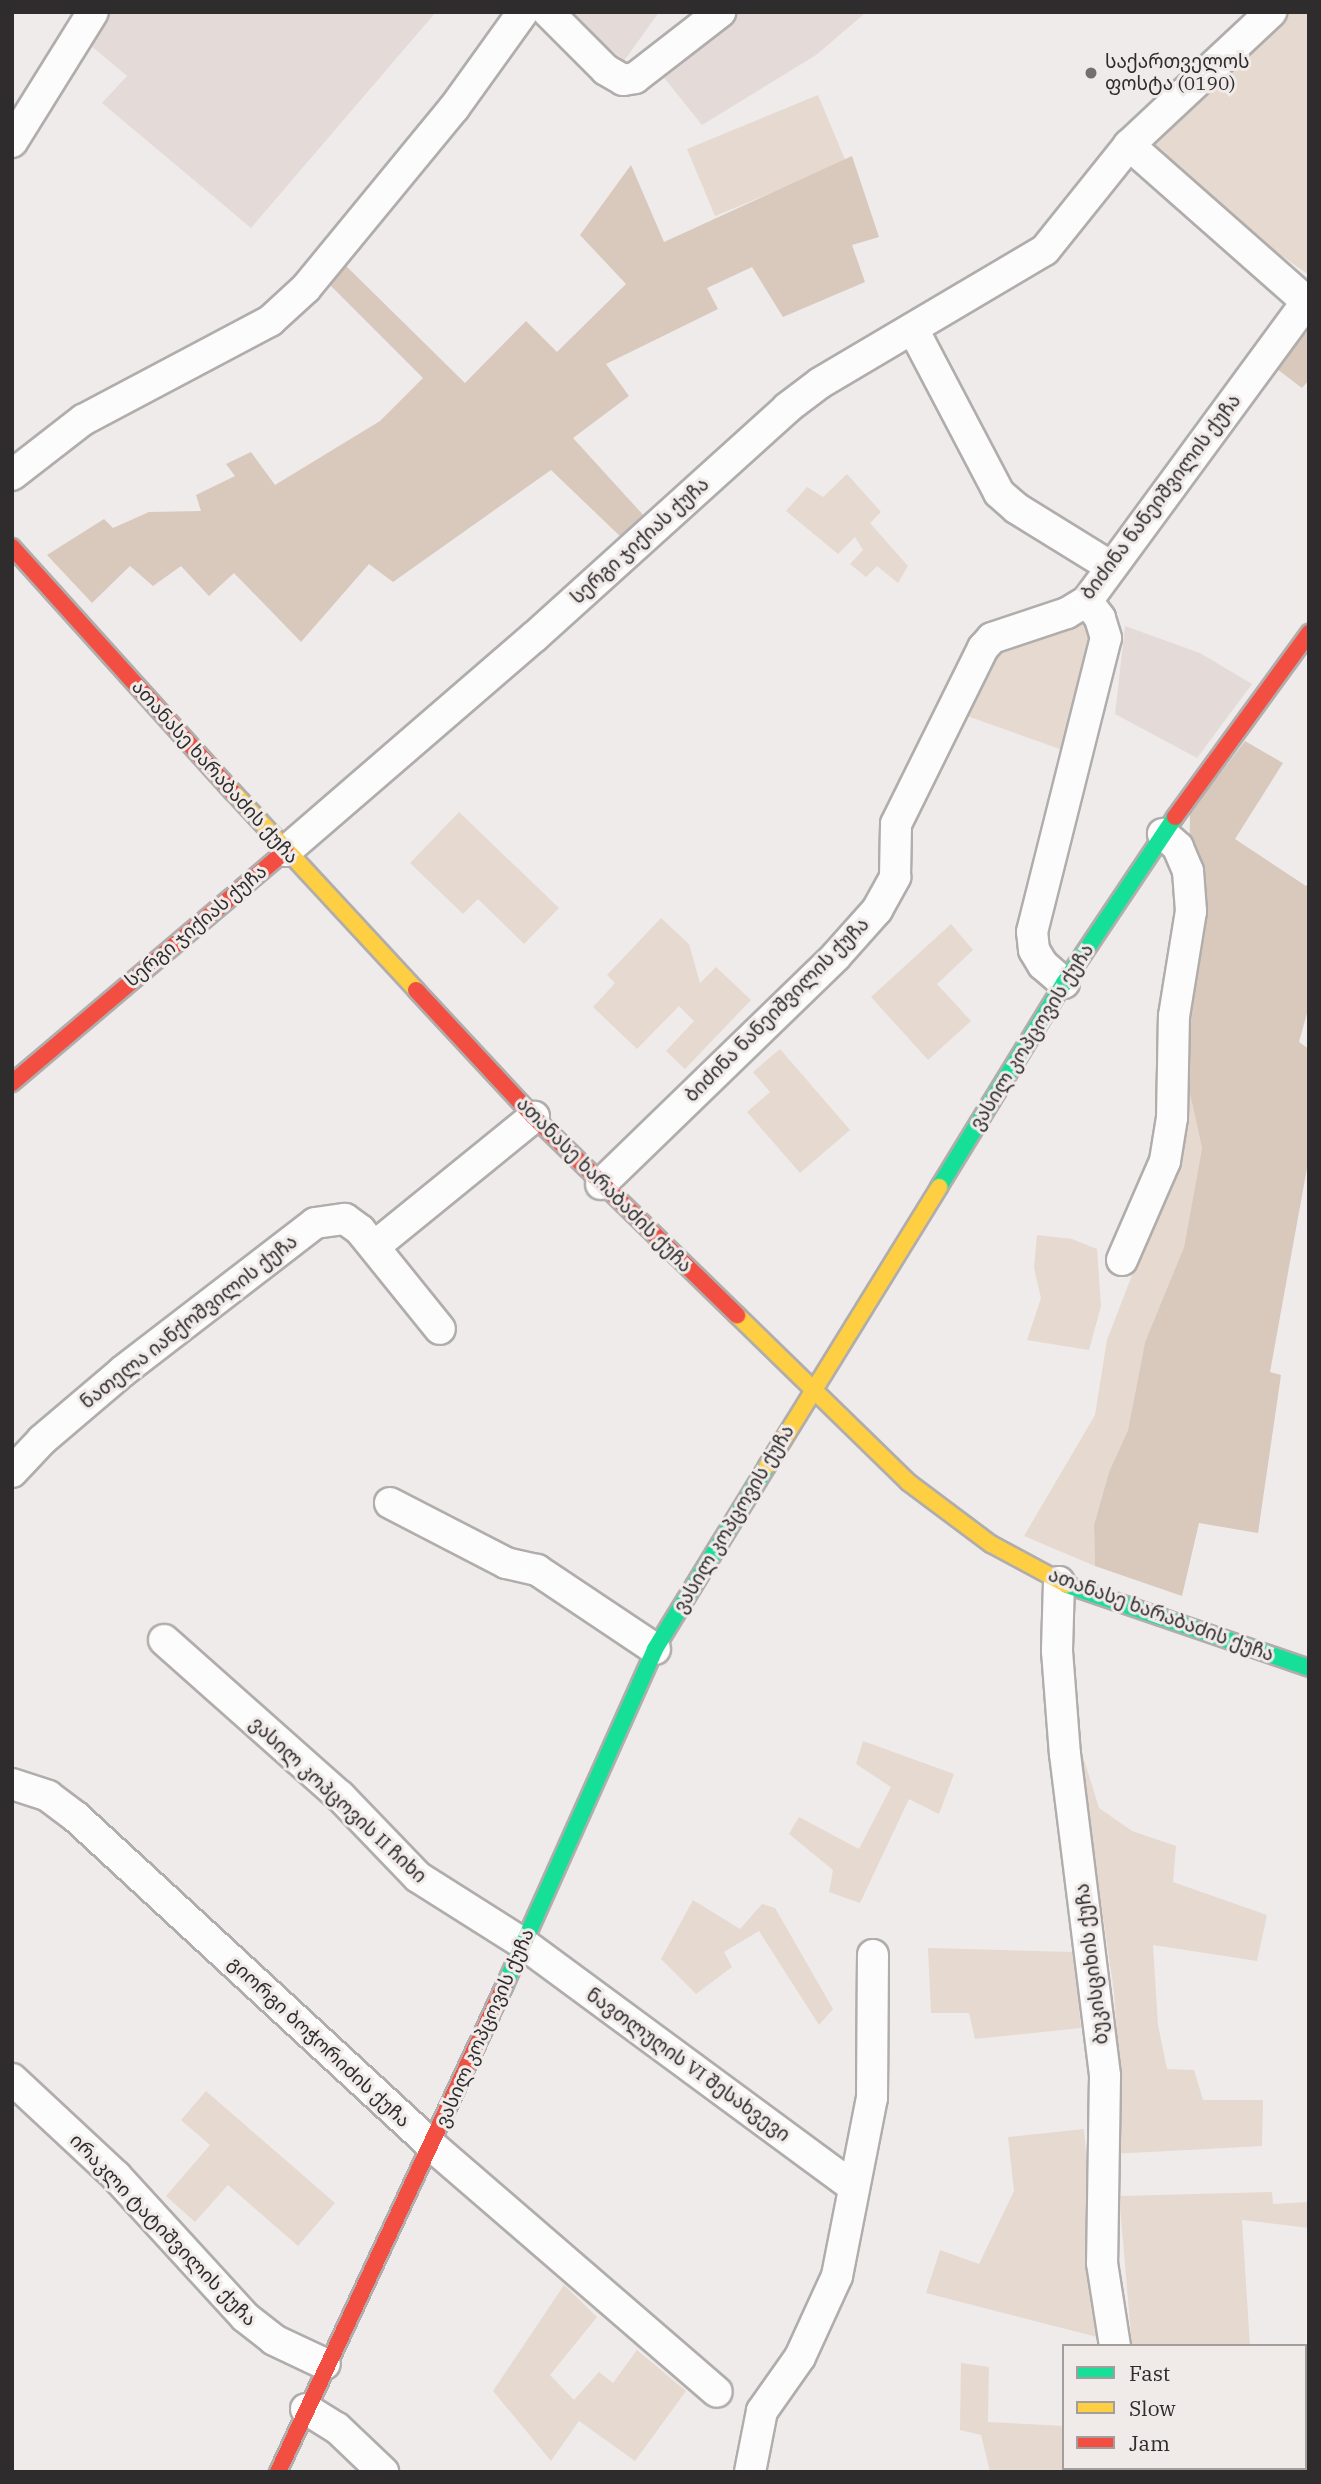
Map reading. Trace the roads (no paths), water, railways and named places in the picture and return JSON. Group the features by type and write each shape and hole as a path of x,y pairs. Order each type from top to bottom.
{"street":[{"path":"12,142 21,110 93,12"},
{"path":"12,475 83,420 270,321 306,288 454,108 523,12"},
{"path":"548,12 606,70 623,80 635,78 720,12"},
{"name":"სერგი ჯიქიას ქუჩა","path":"12,1083 534,637 787,408 820,383 1045,250 1129,145 1270,12"},
{"path":"1129,145 1308,300"},
{"name":"ბიძინა ნანეიშვილის ქუჩა","path":"601,1184 836,956 877,909 895,877 896,824 983,648 992,638 1067,613 1087,601 1110,566 1308,300"},
{"path":"913,329 999,493 1016,508 1110,566"},
{"name":"ათანასე ხარაბაძის ქუჩა","path":"12,547 286,851 534,1117 908,1482 991,1544 1059,1582 1309,1668"},
{"path":"1064,983 1038,957 1032,932 1106,638 1100,618 1087,601"},
{"name":"ვასილ კოპცოვის ქუჩა","path":"278,2472 325,2364 432,2146 655,1649 1064,983 1163,834 1309,633"},
{"path":"1122,1260 1165,1161 1172,1118 1174,1016 1191,911 1188,871 1178,847 1163,834"},
{"path":"375,1246 534,1117"},
{"name":"ნათელა იანქოშვილის ქუჩა","path":"12,1472 42,1440 123,1371 315,1223 345,1219 375,1246 440,1329"},
{"path":"390,1503 506,1563 537,1570 655,1649"},
{"name":"ბუკისციხის ქუჩა","path":"1059,1582 1057,1651 1065,1754 1105,2076 1102,2263 1115,2344"},
{"name":"ვასილ კოპცოვის II ჩიხი","path":"164,1640 340,1796 418,1877 524,1944"},
{"name":"გიორგი ბოჭორიძის ქუჩა","path":"12,1784 48,1796 76,1817 432,2146 717,2392"},
{"name":"ნავთლუღის VI შესახვევი","path":"524,1944 852,2186"},
{"path":"750,2472 762,2411 800,2357 837,2276 852,2186 872,2098 873,1955"},
{"name":"ირაკლი ტატიშვილის ქუჩა","path":"12,2080 116,2176 245,2317 274,2340 325,2364"},
{"path":"306,2409 337,2427 383,2472"}],"place":[{"name":"საქართველოს ფოსტა (0190)","path":"1091,73"}]}
